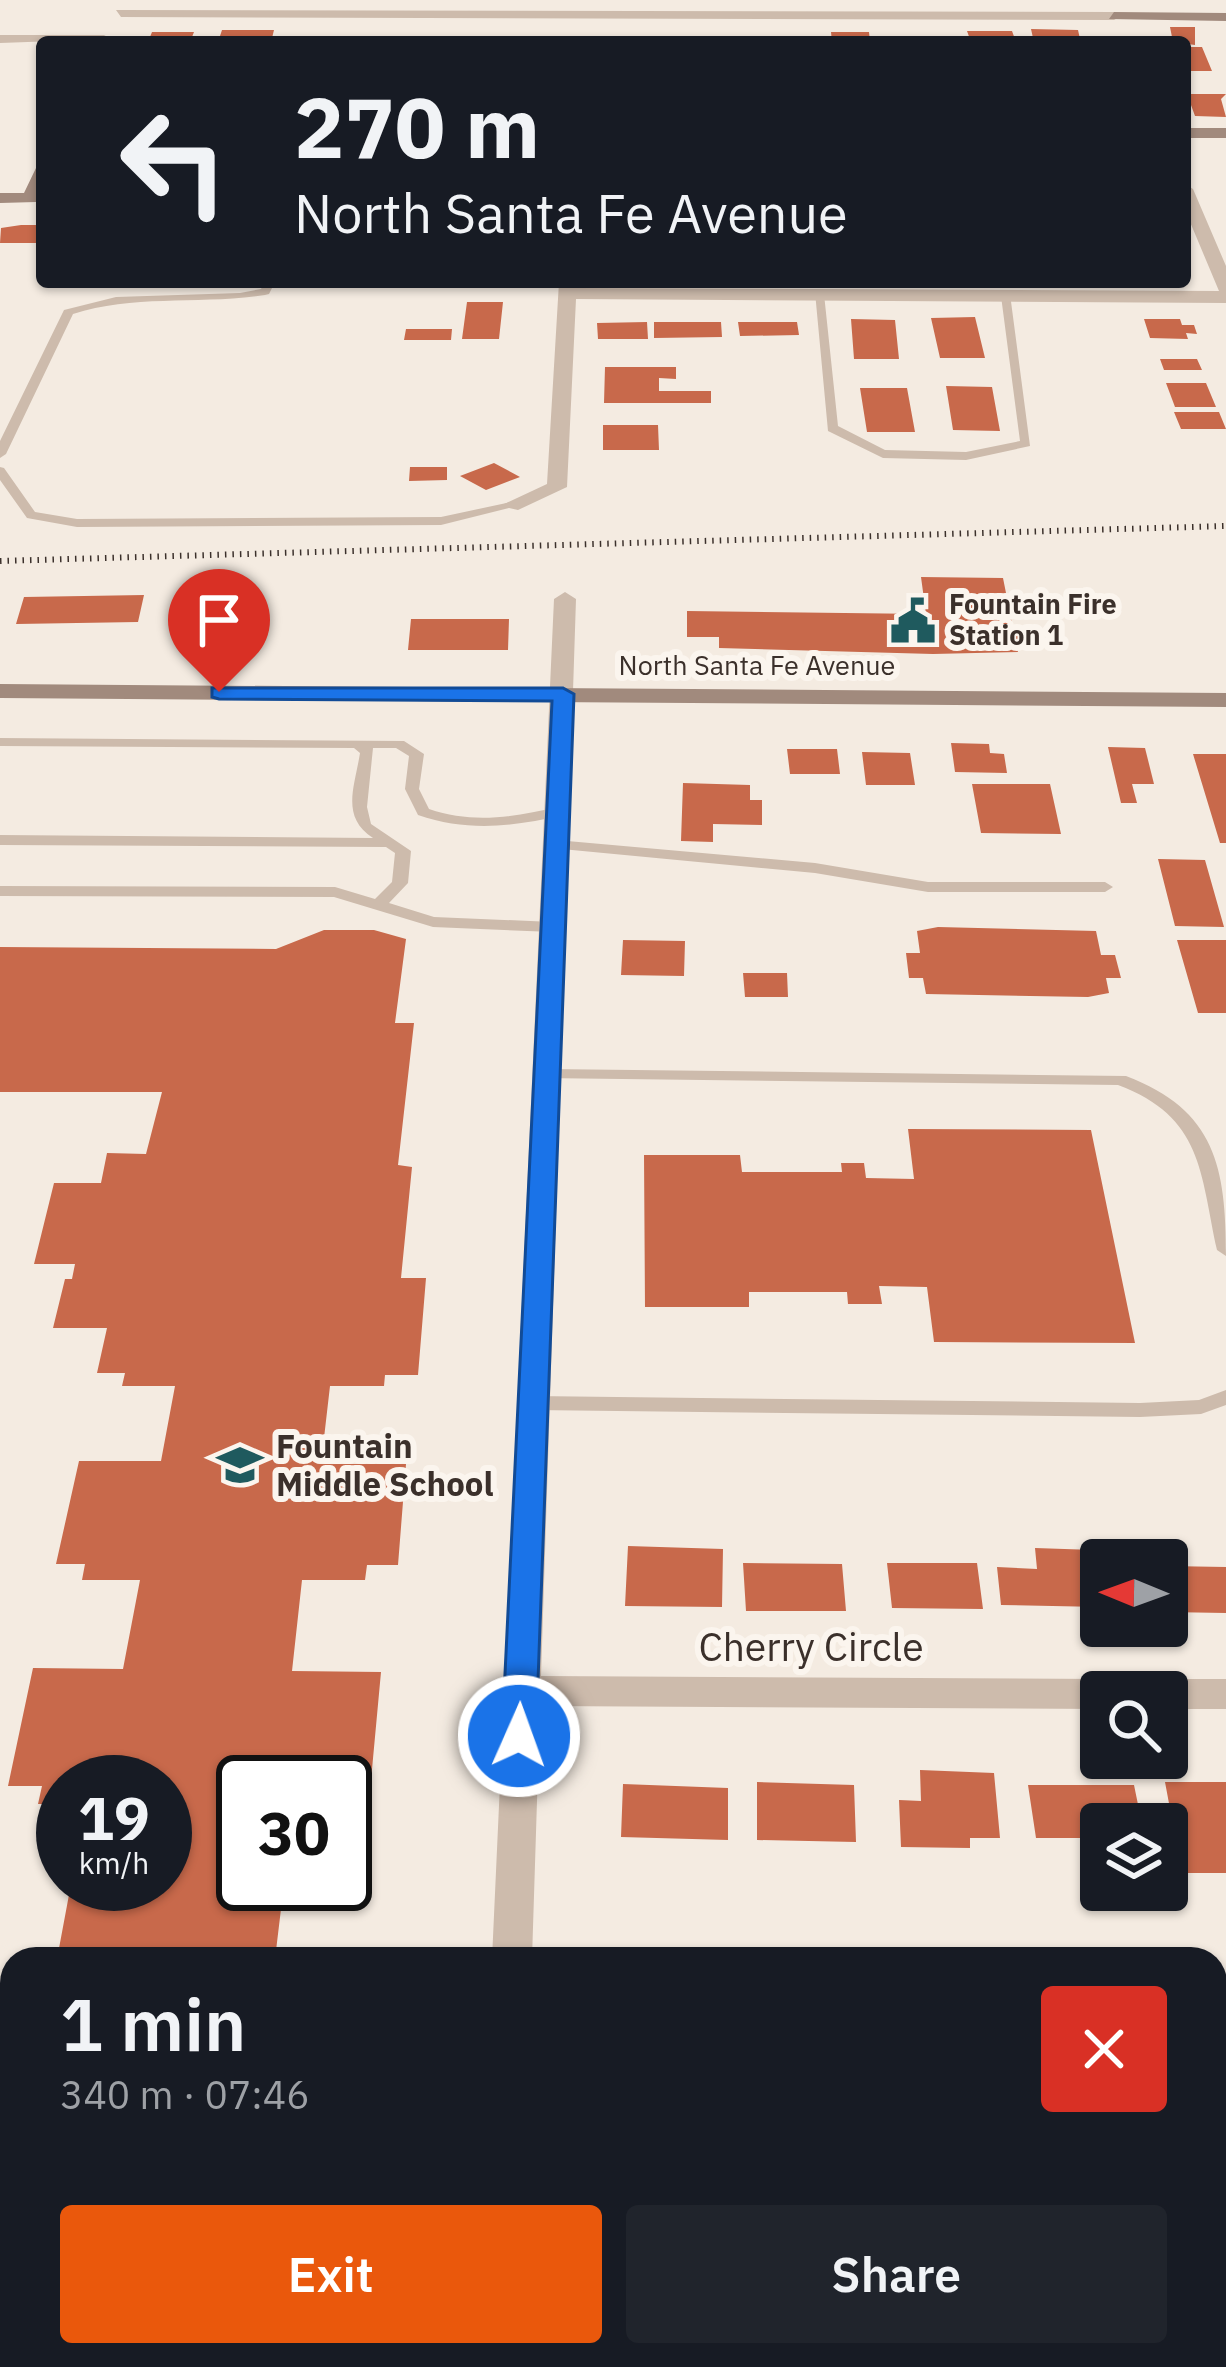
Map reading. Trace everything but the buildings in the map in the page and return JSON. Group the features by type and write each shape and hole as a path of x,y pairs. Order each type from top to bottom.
{"main road":[{"path":"1107,0 1116,23 1226,17"},
{"path":"1191,133 1226,133"},
{"path":"0,198 36,198"},
{"name":"North Santa Fe Avenue","path":"0,691 1226,700"}],"street":[{"path":"105,36 124,6 946,8 1116,23"},
{"path":"0,40 36,40"},
{"path":"1191,203 1226,288"},
{"path":"511,506 556,487 568,288"},
{"path":"604,288 1226,297"},
{"path":"512,1947 565,599"},
{"name":"Cherry Circle","path":"521,1691 1080,1694"},
{"path":"1188,1694 1226,1694"}],"lane":[{"path":"0,454 68,313 99,300 234,298 267,288"},
{"path":"819,294 832,428 884,454 966,456 1027,443 1006,296"},
{"path":"0,471 31,514 77,524 441,521 511,506"},
{"path":"0,742 399,744 417,754 412,789 422,812 454,824 557,828 928,887 1105,887"},
{"path":"359,745 368,751 359,807 364,826 403,851 400,883 380,903"},
{"path":"0,840 383,842"},
{"path":"0,891 335,892 433,922 553,927"},
{"path":"547,1074 1120,1080 1148,1088 1180,1108 1202,1149 1226,1250"},
{"path":"533,1403 1140,1410 1202,1407 1226,1397"}],"railway":[{"path":"0,561 1226,526"}],"place":[{"name":"Fountain Fire Station 1","path":"913,621"},
{"name":"Fountain Middle School","path":"240,1465"}],"route":[{"path":"219,692 563,694 519,1736"}]}
